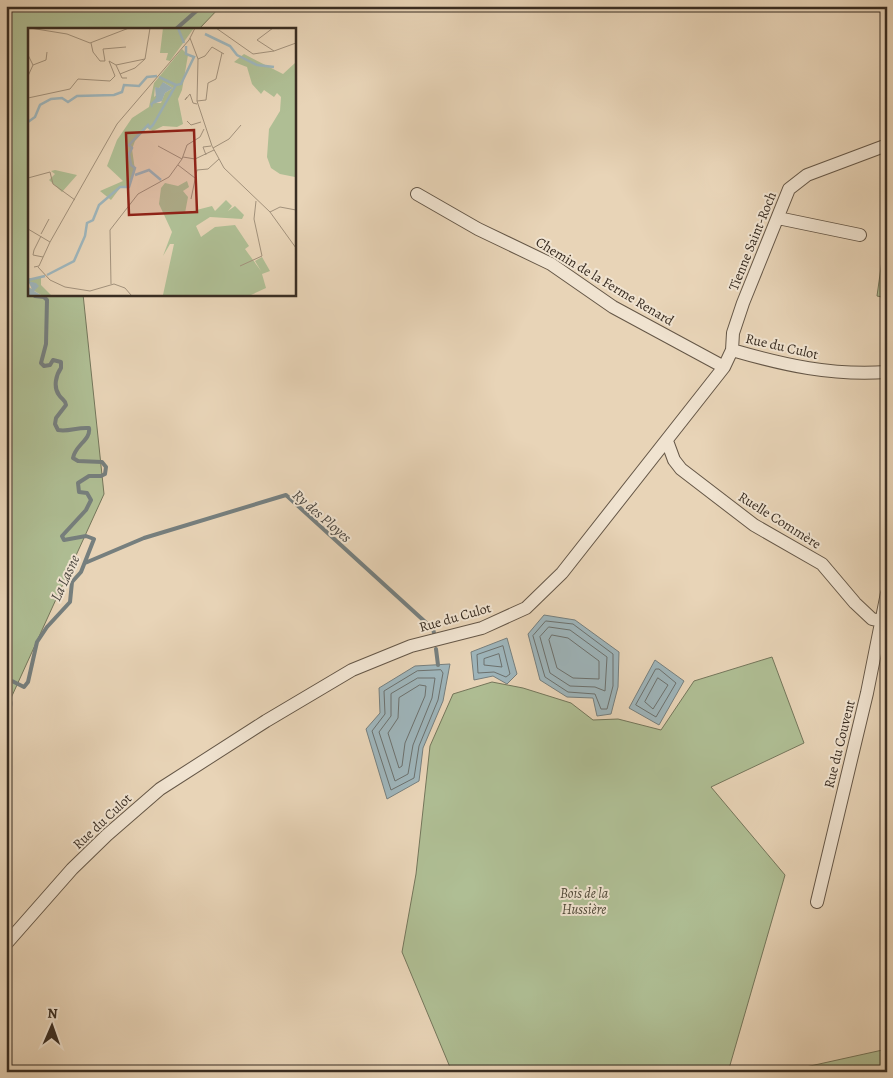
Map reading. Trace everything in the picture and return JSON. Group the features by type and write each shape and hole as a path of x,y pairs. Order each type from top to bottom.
{"street":[{"name":"Tienne Saint-Roch","path":"732,350 733,333 757,266 790,190 807,176 887,145"},
{"name":"Chemin de la Ferme Renard","path":"417,194 478,229 551,264 613,307 724,367"},
{"path":"778,218 860,235"},
{"name":"Rue du Culot","path":"6,944 72,869 107,834 160,789 352,670 412,646 482,628 526,608 562,573 724,367 732,350 797,368 837,372 887,372"},
{"name":"Ruelle Commère","path":"667,441 674,460 681,469 754,524 822,564 855,603 872,619 881,622"},
{"name":"Rue du Couvent","path":"817,902 869,684 887,593"}],"green space":[{"path":"6,6 221,6 200,28 28,28 28,295 83,295 104,494 6,709"},
{"path":"887,252 887,298 877,296 883,253"},
{"name":"Bois de la Hussière","path":"772,657 804,743 711,787 785,875 728,1072 452,1072 402,952 416,874 430,746 453,694 492,682 523,688 571,703 593,720 618,719 661,730 694,681"},
{"path":"887,1049 887,1072 783,1072"}],"water":[{"path":"544,615 575,620 619,652 618,687 611,714 597,716 593,698 567,697 540,680 528,634"},
{"path":"507,638 517,674 507,684 493,676 474,680 471,652"},
{"path":"655,660 684,681 659,725 629,708"},
{"path":"450,664 443,701 423,748 419,781 387,799 366,729 380,713 379,688 415,666"}],"waterway":[{"name":"La Lasne","path":"177,28 202,6"},
{"name":"La Lasne","path":"6,684 8,679 24,687 28,682 37,642 47,627 70,602 72,582 81,572 94,539 86,536 64,540 62,536 86,510 91,500 87,493 79,492 78,483 89,476 105,474 106,467 102,462 78,461 73,458 74,453 88,436 89,428 58,430 55,424 56,418 66,405 56,388 61,362 53,360 50,365 44,366 41,363 46,344 47,300 44,297 34,295"},
{"name":"Ry des Ployes","path":"85,563 144,538 286,495 433,629 434,633"},
{"name":"Ry des Ployes","path":"436,649 438,665"},
{"name":"La Lasne","path":"6,692 10,703 10,708 6,714"}]}
